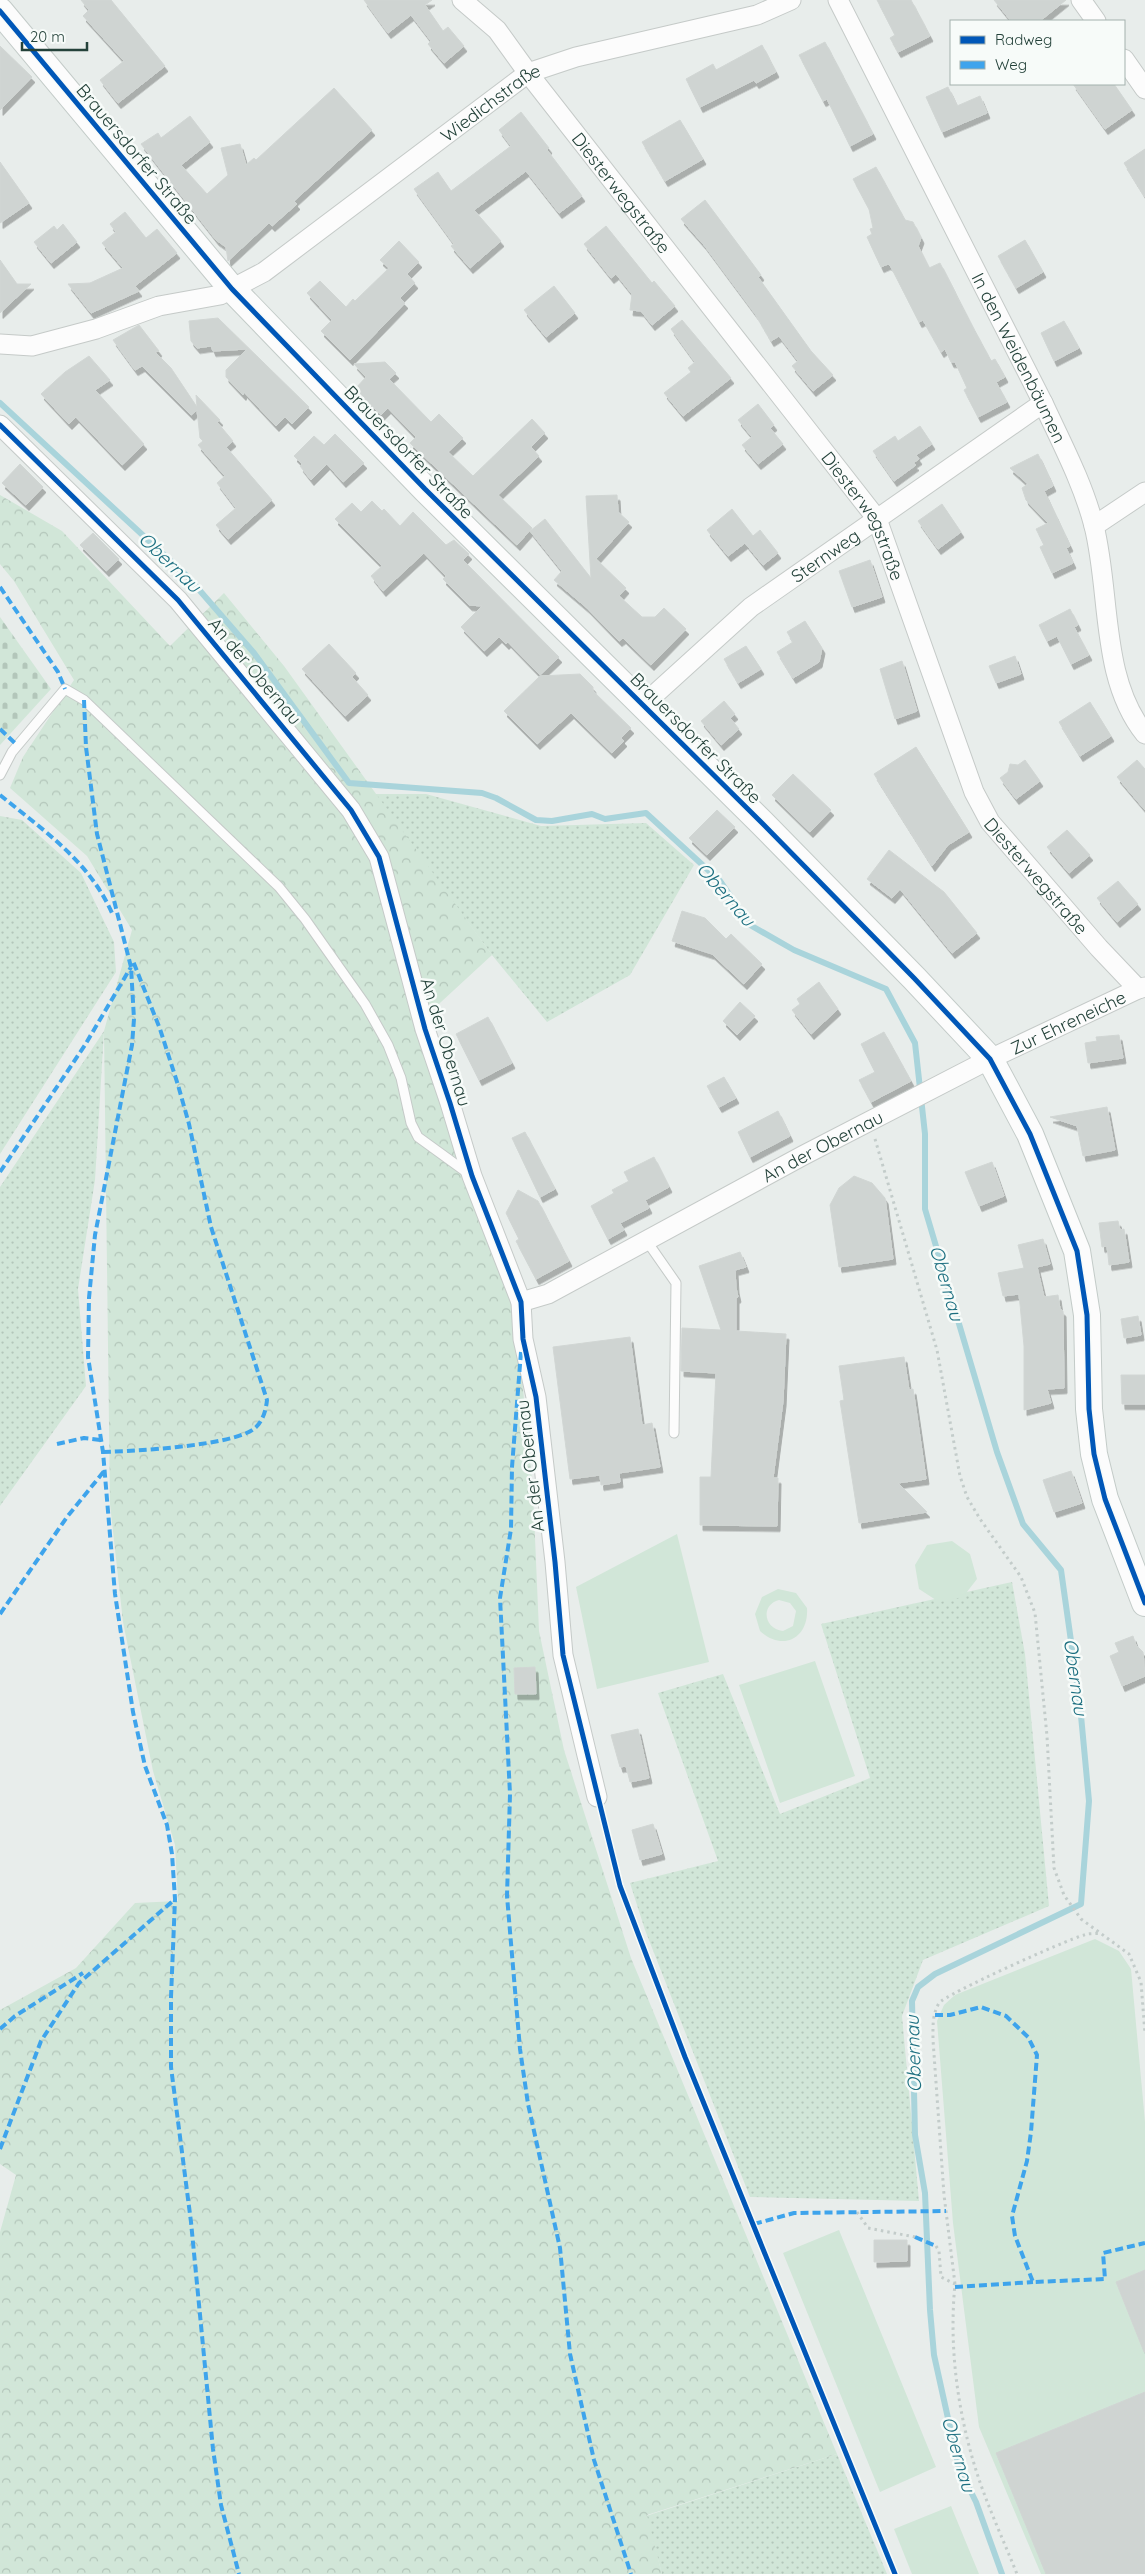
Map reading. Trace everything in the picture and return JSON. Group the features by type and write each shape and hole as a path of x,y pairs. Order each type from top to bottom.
{"street":[{"name":"Diesterwegstraße","path":"462,0 497,30 528,73 877,519 974,792 990,822 1094,943 1142,988"},
{"name":"Wiedichstraße","path":"232,289 264,272 528,73 576,57 757,15 790,0"},
{"name":"In den Weidenbäumen","path":"838,0 1043,403 1074,470 1094,526 1118,687 1134,721 1145,734"},
{"path":"1081,0 1095,20"},
{"name":"Brauersdorfer Straße","path":"0,11 232,289 425,489 914,978 990,1059 1030,1134 1077,1251 1087,1315 1089,1409 1094,1454 1106,1499 1145,1603"},
{"path":"1125,60 1145,89"},
{"path":"0,343 32,346 96,330 159,306 208,299 232,289"},
{"name":"Sternweg","path":"643,705 751,607 1043,403"},
{"name":"An der Obernau","path":"0,425 178,600 352,810 379,858 424,1029 450,1103 472,1176 521,1302 522,1339 536,1397 562,1655 597,1797"},
{"path":"1094,526 1145,492"},
{"name":"Zur Ehreneiche","path":"990,1059 1142,988"},
{"name":"An der Obernau","path":"521,1302 548,1294 646,1240 990,1059"}],"lane":[{"path":"0,775 12,752 65,689 84,700 279,888 305,919 352,983 388,1045 400,1078 411,1123 418,1137 472,1176"},
{"path":"646,1240 676,1283 674,1434"}],"path":[{"path":"867,1123 877,1144 937,1350 960,1476 967,1497 1021,1576 1035,1613 1047,1736 1054,1868 1064,1895 1081,1919 1129,1954 1141,1982 1145,2034"},
{"path":"1017,2574 975,2468 959,2401 956,2373 955,2284 944,2195 932,2021 940,2002 957,1991 1084,1935 1100,1933"},
{"path":"857,2212 868,2228 915,2237"},
{"path":"936,2246 939,2251 941,2277 955,2284"}],"green space":[{"path":"0,495 62,531 170,646 224,593 284,666 492,955 428,1014 514,1297 533,1491 539,1631 564,1750 631,1958 837,2454 647,2515 662,2574 0,2574 0,2232 16,2175 0,2164 0,2010 76,1968 135,1903 178,1901 175,1845 153,1771 123,1622 110,1504 104,1031 132,930 87,856 10,788 23,757 74,680 14,581 0,564"},
{"path":"0,617 51,689 0,745"},
{"path":"374,794 426,794 541,826 646,823 694,865 630,975 547,1022 492,955"},
{"path":"0,816 22,820 81,873 114,942 116,972 0,1154"},
{"path":"104,1031 95,1180 78,1289 86,1386 0,1506 0,1187"},
{"path":"677,1534 709,1662 597,1689 576,1587"},
{"path":"952,1541 970,1554 977,1579 963,1597 939,1602 919,1589 915,1565 927,1545"},
{"path":"1012,1582 1025,1654 1049,1906 923,1960 902,2016 919,2201 750,2197 645,1930 630,1883 718,1861 658,1693 723,1674 780,1814 870,1778 821,1624"},
{"path":"778,1589 796,1593 807,1608 804,1627 799,1634 793,1639 786,1641 769,1637 760,1631 755,1614 762,1597","holes":["779,1600 790,1603 796,1611 793,1626 783,1631 772,1626 768,1622 767,1617 769,1607"]},
{"path":"815,1661 855,1776 780,1803 739,1685"},
{"path":"1095,1939 1119,1951 1131,1969 1145,2122 1145,2574 1041,2574 979,2427 953,2223 937,2021 944,2005 955,1995"},
{"path":"839,2230 936,2467 880,2492 783,2253"},
{"path":"837,2454 887,2574 662,2574 646,2516"},
{"path":"951,2506 979,2574 912,2574 894,2529"}],"building":[{"path":"81,0 111,0 165,66 118,103 100,80 124,61 83,16 89,10"},
{"path":"364,0 432,0 425,5 443,31 448,27 464,46 444,63 428,44 431,41 411,15 388,33"},
{"path":"877,0 911,0 930,36 898,52 890,38 895,35"},
{"path":"994,0 1066,0 1041,20 1010,20"},
{"path":"825,42 873,134 850,146 827,99 823,101 799,55"},
{"path":"762,45 776,72 756,83 754,80 700,107 686,79 713,64 716,70"},
{"path":"0,46 32,77 0,110"},
{"path":"1074,85 1115,85 1132,110 1105,129"},
{"path":"948,87 957,106 980,96 987,113 942,132 926,97"},
{"path":"334,88 372,130 294,201 297,204 272,226 269,223 228,261 226,247 216,240 141,144 158,133 161,138 190,116 210,142 181,165 207,194 228,175 221,148 240,144 246,165 254,158 256,160"},
{"path":"521,112 549,148 547,150 582,196 559,213 526,171 474,210 501,241 470,268 451,246 454,244 414,189 438,172 451,191 511,146 499,130"},
{"path":"680,120 703,159 665,181 642,142"},
{"path":"1145,149 1145,197 1124,163"},
{"path":"0,162 29,203 0,223"},
{"path":"876,167 905,220 913,222 921,238 918,246 929,268 940,263 991,361 995,359 1005,377 996,382 1007,402 978,417 964,390 967,388 955,362 951,362 945,349 941,352 923,320 919,322 891,267 888,264 881,267 867,237 872,234 870,229 873,228 869,209 853,179"},
{"path":"705,200 761,275 758,277 811,351 833,375 813,391 792,366 798,361 779,336 771,341 756,315 704,245 681,219"},
{"path":"125,212 146,238 157,229 177,253 135,286 139,291 91,313 68,284 90,283 123,268 102,243 116,232 110,224"},
{"path":"63,224 77,242 51,263 34,242 54,226 57,230"},
{"path":"606,226 652,283 654,281 675,306 652,325 641,311 630,310 632,294 616,274 611,278 584,244"},
{"path":"1025,240 1043,272 1016,288 998,256"},
{"path":"399,241 419,262 407,274 415,283 400,298 405,303 350,360 321,331 332,320 307,293 320,281 346,307 353,299 355,301 389,268 380,260"},
{"path":"0,260 17,284 31,284 0,313"},
{"path":"554,286 575,313 546,337 524,310"},
{"path":"218,318 309,407 292,424 285,417 276,426 244,392 243,395 226,377 226,370 247,349 213,351 211,346 197,348 191,341 189,321"},
{"path":"682,320 731,378 683,416 664,393 691,372 688,368 695,362 671,329"},
{"path":"1064,321 1079,348 1054,361 1041,333"},
{"path":"139,325 159,351 155,352 171,368 197,407 196,395 220,420 217,422 233,441 226,447 272,500 228,539 216,525 236,508 217,483 225,476 198,445 203,441 200,438 197,410 191,415 142,366 135,370 113,340"},
{"path":"89,356 110,380 95,390 144,444 122,465 76,417 69,424 41,394 65,372"},
{"path":"385,362 396,373 389,379 431,422 439,414 463,438 448,452 473,476 532,419 545,433 531,447 539,456 498,495 532,528 517,545 410,443 416,437 388,408 381,415 355,389 366,377 354,364"},
{"path":"758,404 774,425 770,428 783,444 758,464 742,445 752,437 738,420"},
{"path":"920,426 932,444 916,455 919,459 913,463 916,465 894,481 873,451 895,436 898,441"},
{"path":"335,434 364,463 343,482 327,464 311,480 300,466 302,464 294,456 314,436 324,445"},
{"path":"1038,454 1053,486 1044,491 1070,546 1066,548 1073,563 1052,573 1040,547 1044,545 1036,529 1048,523 1026,500 1022,488 1028,484 1010,468"},
{"path":"20,464 43,487 26,505 2,483"},
{"path":"617,495 618,512 629,522 596,559 626,588 619,596 642,617 655,617 664,608 686,629 651,665 623,638 619,641 587,608 554,580 562,571 530,531 545,519 591,578 586,496"},
{"path":"372,501 382,511 384,509 400,526 413,512 446,545 454,540 469,554 463,560 559,657 540,675 508,642 506,644 499,637 484,651 461,627 482,606 469,605 443,579 446,576 424,553 383,591 371,576 382,566 335,519 352,503 361,512"},
{"path":"942,504 961,532 938,549 918,521"},
{"path":"732,509 753,536 760,530 778,553 763,565 745,543 728,556 707,530"},
{"path":"93,533 119,559 106,571 80,545"},
{"path":"870,560 882,597 852,607 839,571"},
{"path":"1070,609 1078,625 1074,627 1089,655 1071,664 1057,636 1047,641 1039,625"},
{"path":"805,621 822,648 819,662 793,678 777,652 793,642 787,632"},
{"path":"329,644 356,673 352,677 368,695 345,716 302,669"},
{"path":"746,646 761,669 738,683 724,659"},
{"path":"1015,656 1021,674 996,683 989,666"},
{"path":"902,661 917,711 895,719 880,669"},
{"path":"580,674 593,687 593,691 631,728 621,738 624,741 612,753 571,713 537,744 504,711 540,676"},
{"path":"724,701 735,714 730,718 739,729 721,745 701,721"},
{"path":"1090,702 1111,736 1080,756 1059,722"},
{"path":"916,747 969,832 948,845 932,866 874,774"},
{"path":"1025,760 1040,781 1016,799 1000,778 1008,772 1010,764 1018,765"},
{"path":"1137,760 1145,769 1145,810 1117,777"},
{"path":"793,774 831,810 810,832 772,795"},
{"path":"717,810 735,827 707,855 689,838"},
{"path":"1067,830 1090,855 1069,873 1047,847"},
{"path":"889,850 944,892 977,933 952,953 900,889 892,898 867,879"},
{"path":"1118,881 1138,904 1117,922 1097,898"},
{"path":"682,911 705,918 726,939 731,934 762,964 744,984 712,954 672,941"},
{"path":"819,982 838,1009 811,1034 792,1010 800,1004 797,999"},
{"path":"740,1002 755,1016 737,1035 723,1021"},
{"path":"488,1017 512,1063 479,1080 456,1034"},
{"path":"884,1032 911,1081 871,1102 859,1080 875,1072 861,1044"},
{"path":"1119,1035 1123,1058 1088,1063 1085,1043 1097,1041 1096,1037"},
{"path":"724,1077 736,1098 719,1107 707,1086"},
{"path":"1107,1107 1115,1150 1083,1156 1077,1126 1050,1117"},
{"path":"778,1111 790,1136 750,1157 738,1132"},
{"path":"525,1132 555,1189 540,1197 512,1138"},
{"path":"654,1157 669,1187 645,1200 649,1208 620,1223 624,1230 608,1239 591,1206 614,1193 612,1190 629,1181 624,1172"},
{"path":"992,1162 1004,1196 979,1206 965,1172"},
{"path":"854,1176 872,1183 885,1198 893,1259 839,1267 830,1205 839,1188"},
{"path":"518,1190 538,1201 569,1261 536,1279 516,1241 519,1239 506,1213"},
{"path":"1118,1221 1120,1230 1124,1229 1129,1262 1109,1265 1107,1246 1102,1247 1099,1223"},
{"path":"1043,1239 1050,1264 1037,1267 1044,1297 1058,1295 1060,1309 1063,1311 1064,1388 1047,1389 1051,1403 1024,1410 1024,1346 1019,1294 1003,1296 998,1273 1024,1268 1018,1245"},
{"path":"740,1252 746,1267 735,1270 738,1297 736,1298 736,1331 786,1334 783,1401 773,1478 778,1478 777,1526 700,1525 700,1477 711,1477 716,1373 681,1371 682,1328 721,1330 699,1266"},
{"path":"1138,1316 1141,1335 1124,1338 1121,1319"},
{"path":"630,1337 642,1425 652,1423 660,1467 619,1473 620,1482 601,1485 600,1475 570,1479 553,1347"},
{"path":"904,1357 909,1390 913,1389 926,1479 898,1483 927,1512 859,1523 840,1401 844,1400 839,1366"},
{"path":"1121,1375 1145,1375 1145,1404 1122,1404"},
{"path":"1071,1471 1082,1503 1054,1512 1043,1480"},
{"path":"1133,1636 1136,1645 1143,1652 1145,1676 1122,1686 1110,1656 1119,1652 1115,1643"},
{"path":"535,1667 536,1694 515,1694 514,1668"},
{"path":"638,1729 649,1778 630,1782 626,1766 620,1767 611,1735"},
{"path":"653,1824 662,1854 640,1860 632,1830"},
{"path":"874,2240 907,2240 907,2261 874,2262"},
{"path":"1145,2270 1145,2352 1144,2352 1116,2282"},
{"path":"1145,2392 1145,2574 1046,2574 996,2453"}],"waterway":[{"name":"Obernau","path":"0,403 188,577 254,653 349,783 482,793 496,798 536,820 552,821 592,814 605,819 646,813 720,881 750,925 794,950 886,989 915,1043 925,1134 925,1209 997,1452 1023,1524 1061,1570 1080,1705 1089,1801 1081,1904 935,1974 918,1987 912,2001 915,2135 925,2193 934,2355 959,2468 976,2502 1002,2574"}],"marked path":[{"path":"0,587 58,672 65,689"},
{"path":"84,700 86,747 97,834 131,967 134,1019 132,1045 95,1235 89,1298 88,1357 103,1452 115,1594 133,1712 145,1766 167,1825 172,1854 175,1899 171,1997 171,2067 191,2222 213,2449 221,2505 239,2574"},
{"path":"0,729 17,745"},
{"path":"0,795 48,834 78,862 102,894 112,913"},
{"path":"103,1452 183,1446 227,1439 244,1434 255,1428 260,1422 267,1400 211,1227 189,1124 178,1085 160,1029 133,961"},
{"path":"0,1172 85,1045 131,967"},
{"path":"521,1352 512,1467 511,1529 500,1598 510,1794 507,1896 520,2049 528,2104 560,2248 570,2354 594,2460 631,2574"},
{"path":"57,1444 84,1438 101,1440"},
{"path":"0,1614 67,1517 105,1470"},
{"path":"0,2149 41,2041 79,1983 175,1899"},
{"path":"0,2029 15,2016 83,1973"},
{"path":"935,2015 950,2015 981,2007 1006,2016 1028,2037 1037,2055 1027,2161 1012,2216 1015,2236 1033,2282 1105,2279 1103,2253 1145,2243"},
{"path":"754,2224 794,2213 946,2211"},
{"path":"915,2237 936,2246"},
{"path":"955,2287 1033,2282"}],"cycle path":[{"path":"0,11 232,289 425,489 762,823 914,978 990,1059 1030,1134 1077,1251 1087,1315 1089,1409 1094,1454 1105,1499 1145,1603"},
{"path":"0,425 178,600 351,810 379,857 425,1029 472,1176 521,1302 523,1339 536,1397 555,1562 563,1655 620,1886 685,2057 895,2574"}]}
